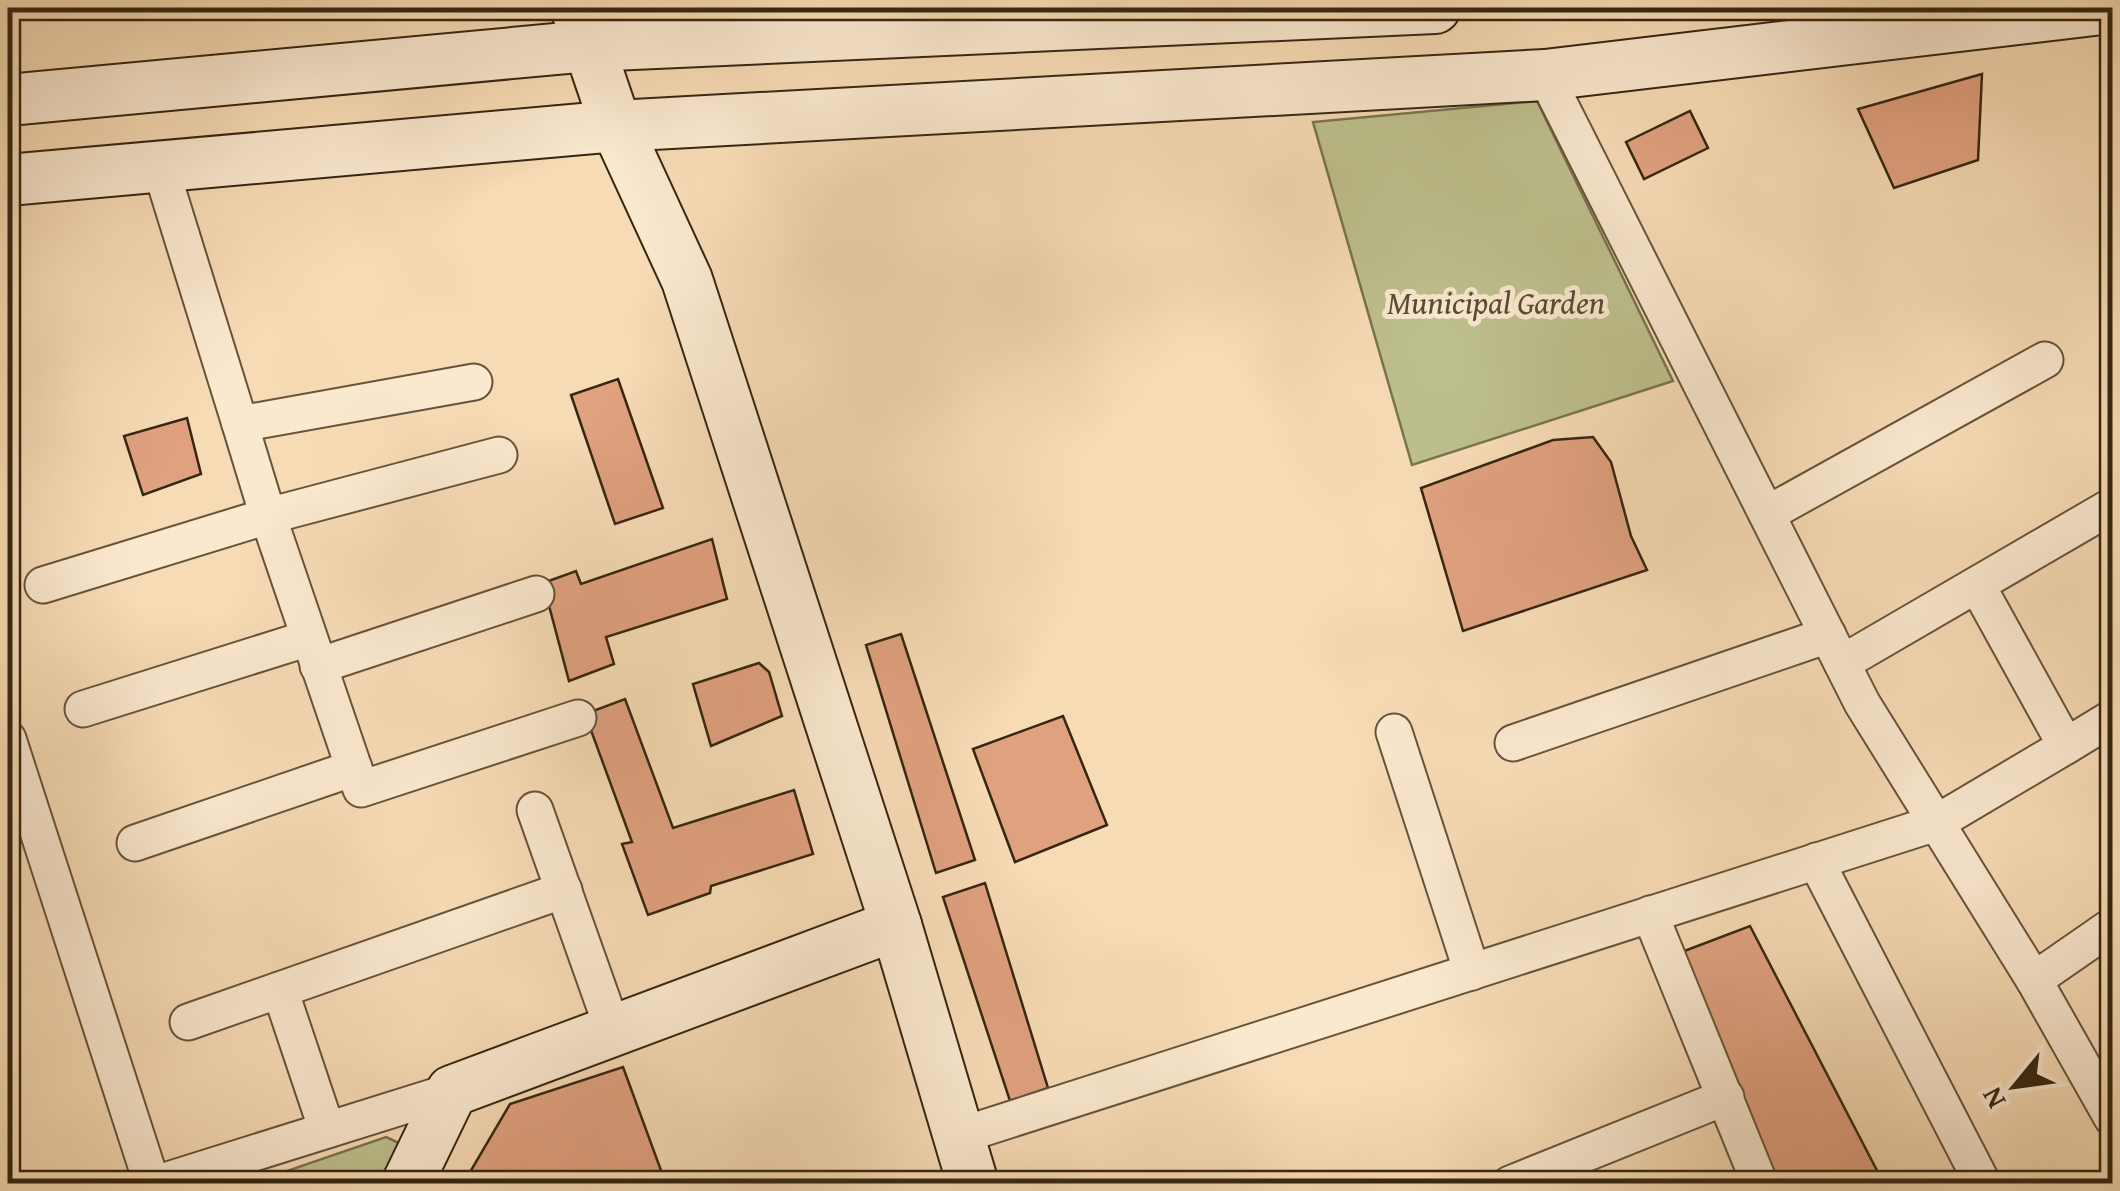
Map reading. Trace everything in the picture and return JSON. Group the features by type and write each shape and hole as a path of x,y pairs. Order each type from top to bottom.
{"main road":[{"path":"8,100 582,27 1424,8"},
{"path":"8,180 616,126 1545,75 2111,8"},
{"path":"582,27 616,126 687,280 896,925 973,1184"},
{"path":"407,1184 452,1091 896,925"}],"street":[{"path":"1545,75 1862,703 2034,980 2112,1118"},
{"path":"160,166 268,516 361,789 578,718"},
{"path":"1767,514 2045,360"},
{"path":"240,424 474,382"},
{"path":"43,586 268,516 499,455"},
{"path":"1513,742 1835,649 1977,585 2112,506"},
{"path":"1977,585 2066,746"},
{"path":"83,709 536,594"},
{"path":"959,1136 1936,823 2112,718"},
{"path":"1394,732 1472,972"},
{"path":"8,739 154,1184 452,1091"},
{"path":"135,843 354,768"},
{"path":"536,810 614,1030"},
{"path":"1816,862 1983,1184"},
{"path":"188,1022 564,890"},
{"path":"1650,914 1760,1184"},
{"path":"2034,980 2112,926"},
{"path":"280,990 326,1130"},
{"path":"1510,1184 1726,1098"}],"green space":[{"name":"Municipal Garden","path":"1537,101 1673,381 1412,465 1313,122"},
{"path":"386,1137 401,1144 391,1183 249,1184"}],"building":[{"path":"1982,74 1978,160 1894,188 1858,109"},
{"path":"1690,111 1708,148 1644,179 1626,142"},
{"path":"618,379 663,508 615,524 571,395"},
{"path":"187,418 201,474 143,495 124,436"},
{"path":"1593,437 1611,462 1631,536 1647,570 1463,631 1421,488 1553,440"},
{"path":"712,539 727,599 606,637 614,664 569,681 543,583 576,571 581,584"},
{"path":"901,634 975,860 936,873 866,645"},
{"path":"759,663 769,672 782,716 711,746 693,684"},
{"path":"625,699 673,828 794,790 813,854 711,886 710,893 648,915 622,844 632,842 585,714"},
{"path":"1063,716 1107,825 1015,862 973,749"},
{"path":"985,883 1048,1088 1010,1101 943,897"},
{"path":"1750,926 1884,1184 1778,1184 1679,953"},
{"path":"623,1067 666,1184 463,1184 510,1104"}]}
